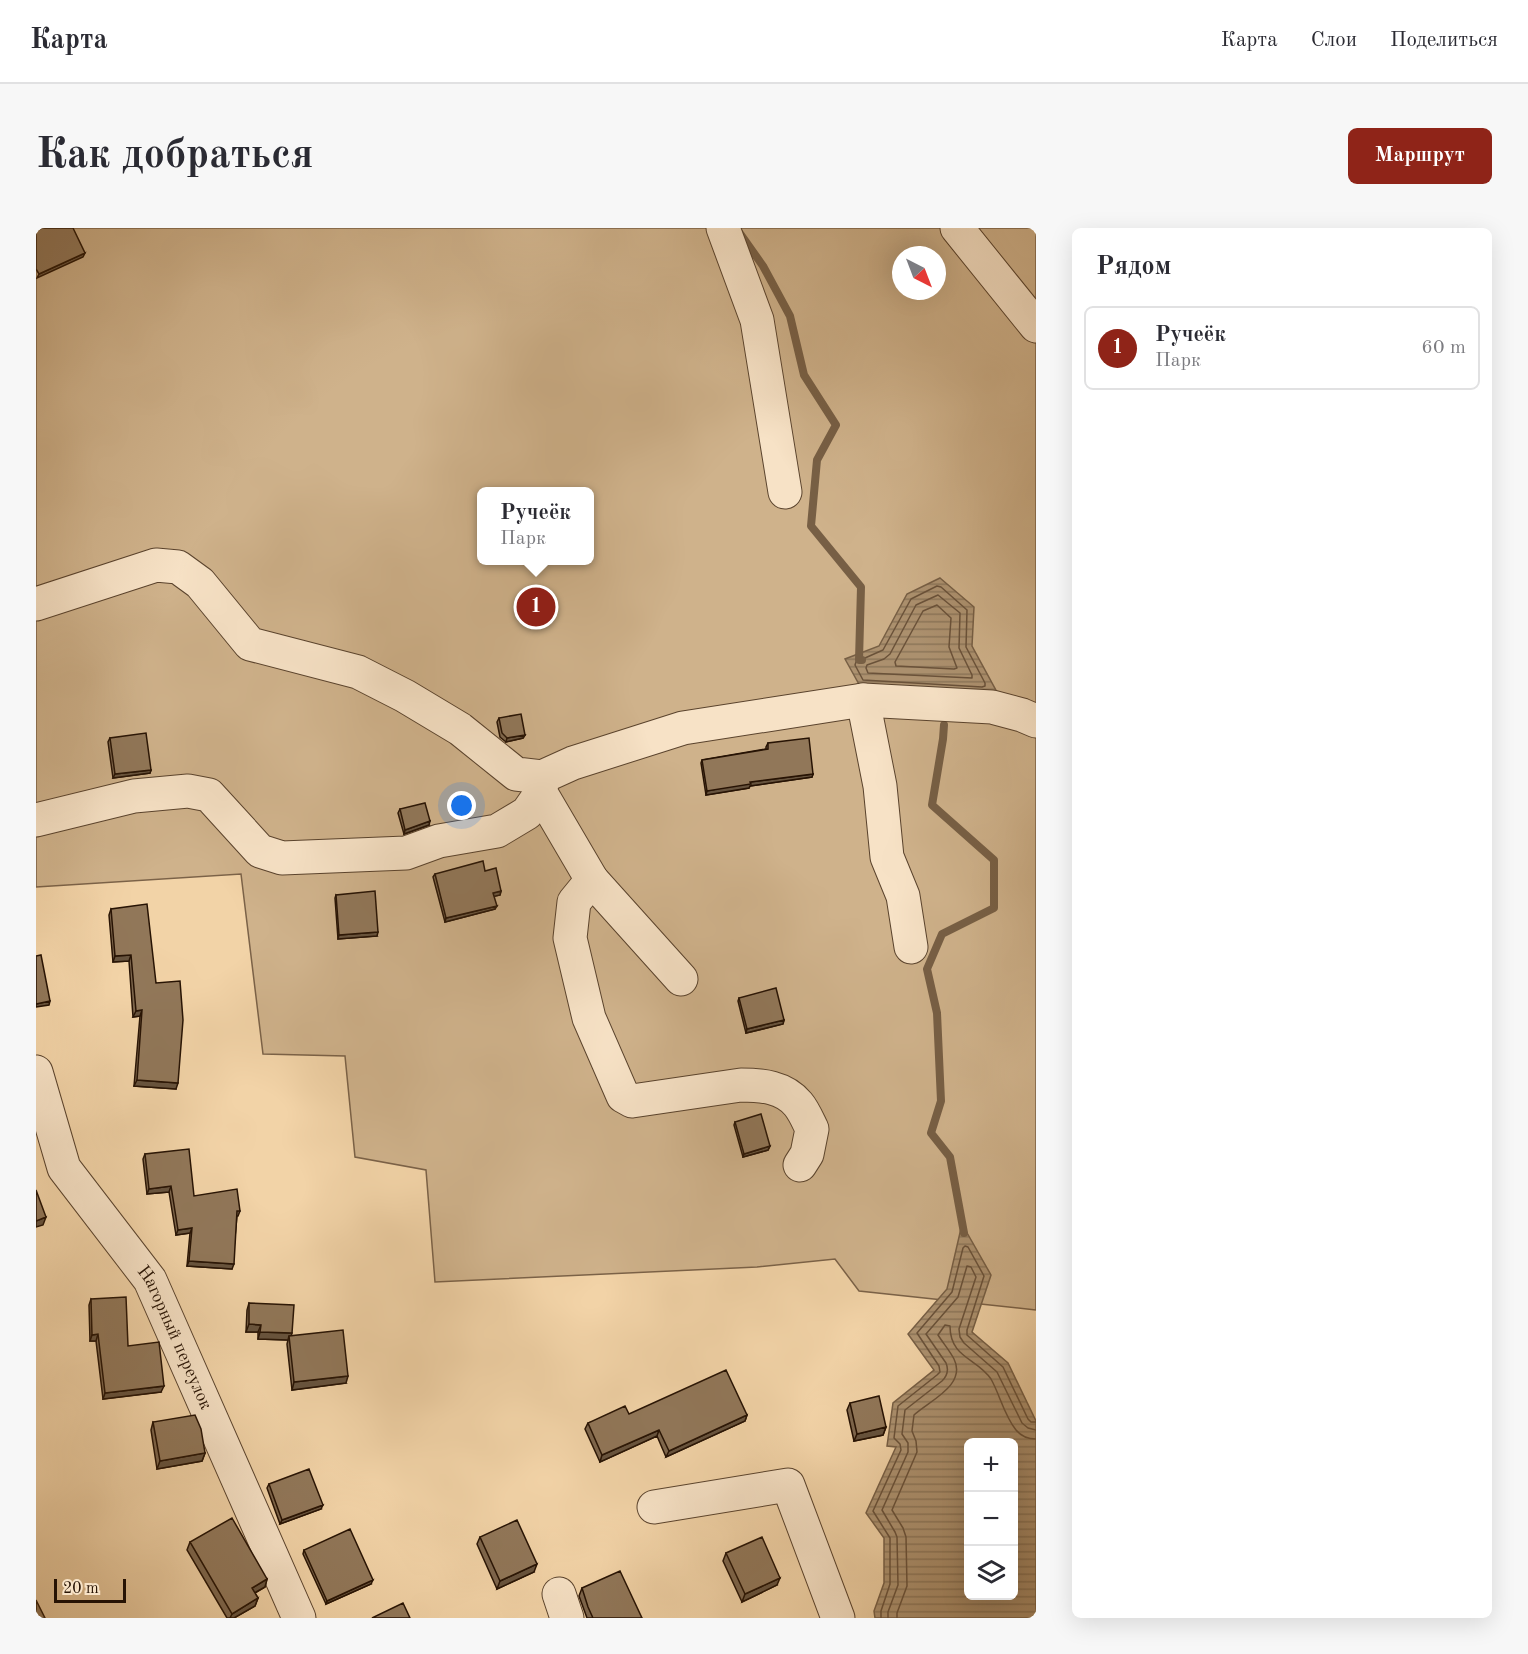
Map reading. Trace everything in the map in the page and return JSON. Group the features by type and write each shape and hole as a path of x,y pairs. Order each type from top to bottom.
{"street":[{"path":"723,228 757,320 785,492"},
{"path":"957,228 1036,326"},
{"path":"36,604 156,565 178,567 200,583 250,644 358,672 405,696 460,729 516,774 541,785 592,880 681,979"},
{"path":"863,700 879,786 887,857 903,896 911,947"},
{"path":"36,820 134,796 188,791 209,795 260,851 282,858 406,853 439,841 497,831 527,813 541,785 573,763 683,728 863,700 992,707 1036,721"},
{"path":"592,880 574,902 570,938 589,1018 623,1096 632,1101 741,1085 758,1085 778,1089 797,1103 812,1129 807,1154 800,1165"},
{"name":"Нагорный переулок","path":"37,1083 64,1168 150,1280 299,1618"},
{"path":"654,1507 788,1485 838,1618"}],"shaded area":[{"path":"36,228 951,228 1036,340 1036,1310 859,1291 835,1259 757,1267 435,1282 426,1170 355,1157 345,1056 263,1054 241,874 36,887"},
{"path":"962,228 1036,228 1036,318"}],"water":[{"path":"940,578 974,607 972,646 998,694 860,686 845,659 879,646 907,594"},
{"path":"962,1224 991,1275 972,1332 1008,1363 1036,1421 1036,1618 875,1618 874,1611 884,1583 884,1538 866,1513 896,1447 887,1446 893,1403 934,1370 908,1334 947,1289"}],"building":[{"path":"42,228 73,228 85,253 39,274 36,269 36,231"},
{"path":"521,714 525,735 507,738 502,733 499,718"},
{"path":"146,733 151,770 115,774 110,738"},
{"path":"809,738 813,774 750,782 751,784 707,791 702,760 768,749 768,743"},
{"path":"425,803 430,821 405,830 400,809"},
{"path":"483,861 485,871 496,868 501,891 493,893 497,906 446,918 435,874"},
{"path":"375,891 378,932 339,935 336,895"},
{"path":"147,904 156,983 180,981 183,1020 178,1083 137,1080 142,1010 136,1011 131,955 115,956 111,909"},
{"path":"41,955 50,1001 36,1004 36,956"},
{"path":"776,988 784,1020 747,1029 739,998"},
{"path":"761,1114 770,1146 744,1154 735,1122"},
{"path":"189,1149 194,1196 237,1189 240,1211 237,1211 234,1264 189,1261 192,1228 178,1230 171,1186 149,1189 145,1154"},
{"path":"36,1190 46,1217 36,1221"},
{"path":"126,1297 128,1346 159,1342 164,1386 105,1393 98,1334 92,1335 91,1299"},
{"path":"249,1303 294,1305 292,1333 260,1332 261,1325 249,1324"},
{"path":"343,1330 348,1376 294,1382 289,1336"},
{"path":"726,1370 747,1415 669,1451 659,1430 602,1455 588,1423 625,1406 629,1414"},
{"path":"879,1396 886,1427 857,1434 850,1403"},
{"path":"195,1415 201,1429 205,1453 160,1461 153,1422"},
{"path":"309,1469 323,1505 282,1520 269,1484"},
{"path":"232,1518 267,1579 252,1588 258,1598 232,1614 190,1542"},
{"path":"517,1520 537,1564 500,1581 480,1537"},
{"path":"350,1529 373,1580 327,1601 304,1550"},
{"path":"762,1537 780,1578 745,1594 726,1553"},
{"path":"620,1571 642,1618 593,1618 582,1588"},
{"path":"36,1600 45,1618 36,1618"},
{"path":"403,1603 410,1618 372,1618"}],"waterway":[{"path":"739,232 763,266 790,316 804,375 836,425 817,460 811,526 861,587 859,660 862,660"},
{"path":"944,725 932,805 994,860 994,908 942,934 927,969 937,1013 941,1101 931,1133 950,1157 964,1233"}],"place":[{"name":"Ручеёк","path":"536,607"}]}
